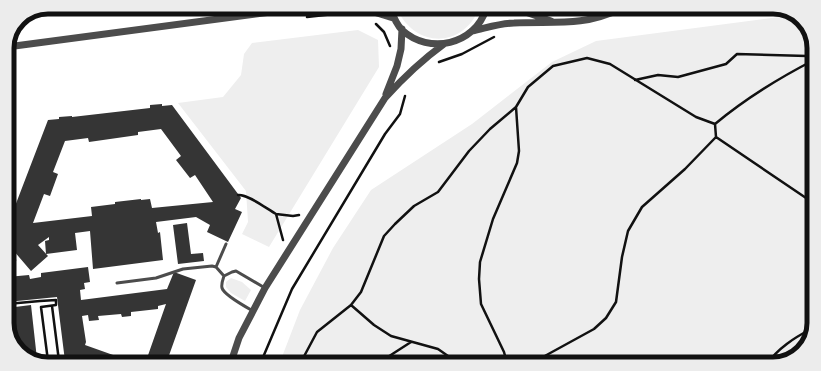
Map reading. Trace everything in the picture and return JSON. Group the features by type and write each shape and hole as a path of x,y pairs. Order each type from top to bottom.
{"street":[{"path":"14,46 256,14"},
{"path":"380,14 393,18"},
{"path":"392,14 393,18 402,29 411,37 421,42 432,44 454,42 464,37 479,23 484,14"},
{"path":"531,14 557,23"},
{"path":"472,31 514,23 582,22 609,14"},
{"path":"385,98 397,66 401,49 402,29"},
{"path":"233,357 239,338 265,288 385,98 409,72 444,44"}],"lane":[{"path":"216,267 226,244"},
{"path":"117,283 156,278 183,269 212,266 216,267 224,276"},
{"path":"253,311 222,290 222,280 224,276 236,271 265,288"}],"path":[{"path":"300,18 323,14"},
{"path":"372,20 384,32 391,50"},
{"path":"432,64 474,49 487,40 497,36"},
{"path":"635,80 658,75 678,76 726,64 737,54 807,56"},
{"path":"304,357 317,332 351,305 361,292 384,236 414,206 438,192 470,151 490,129 516,107 528,87 553,66 587,58 610,64 696,118 715,124"},
{"path":"715,124 735,108 787,73 807,63"},
{"path":"263,357 292,289 385,134 400,114 405,96"},
{"path":"505,357 482,304 479,279 480,262 493,219 517,163 519,151 516,107"},
{"path":"543,357 594,329 606,318 616,302 622,257 628,231 642,207 685,169 716,136 715,124"},
{"path":"716,136 807,199"},
{"path":"238,195 248,197 276,214 294,216 302,214"},
{"path":"276,214 284,244"},
{"path":"14,303 56,300 56,305 41,307 47,357"},
{"path":"351,305 374,325 391,336 438,350 449,357"},
{"path":"52,306 58,357"},
{"path":"772,357 795,337 805,332"},
{"path":"388,357 411,342"}],"shaded area":[{"path":"400,14 476,14 471,22 462,31 450,37 438,39 426,37 415,31 405,22"},
{"path":"784,16 792,20 801,29 807,46 807,323 804,336 798,345 792,351 777,357 282,357 300,310 333,248 371,190 472,124 552,62 596,41"},
{"path":"358,30 378,40 379,67 269,247 242,234 248,222 246,191 178,103 223,97 241,75 244,54 252,43"},
{"path":"231,278 242,282 251,290 245,301 231,293 226,287 226,282"}],"building":[{"path":"150,105 172,105 241,198 235,209 242,212 228,242 207,232 210,225 196,217 156,222 158,233 160,232 163,260 93,269 90,231 75,233 77,250 46,254 48,256 31,271 14,251 14,209 48,120 59,119 59,117 72,117 150,108","holes":["161,129 181,156 176,160 190,178 195,175 213,202 152,208 150,199 115,202 115,204 91,207 92,216 33,223 44,194 50,196 58,174 53,172 65,141 88,138 89,142 138,135 138,132","49,237 49,240 45,241 46,254 38,245"]},
{"path":"187,223 191,254 203,253 204,261 178,264 173,225"},
{"path":"88,267 90,282 84,283 85,289 80,290 81,300 167,289 174,272 196,280 168,357 147,357 166,304 158,306 158,309 131,312 131,316 122,317 121,314 98,316 99,320 89,321 88,315 82,316 86,342 85,345 119,357 64,357 57,297 14,301 14,276 29,275 30,279 41,277 41,273"},
{"path":"31,305 36,354 27,350 21,344 17,336 14,325 14,307"}]}
